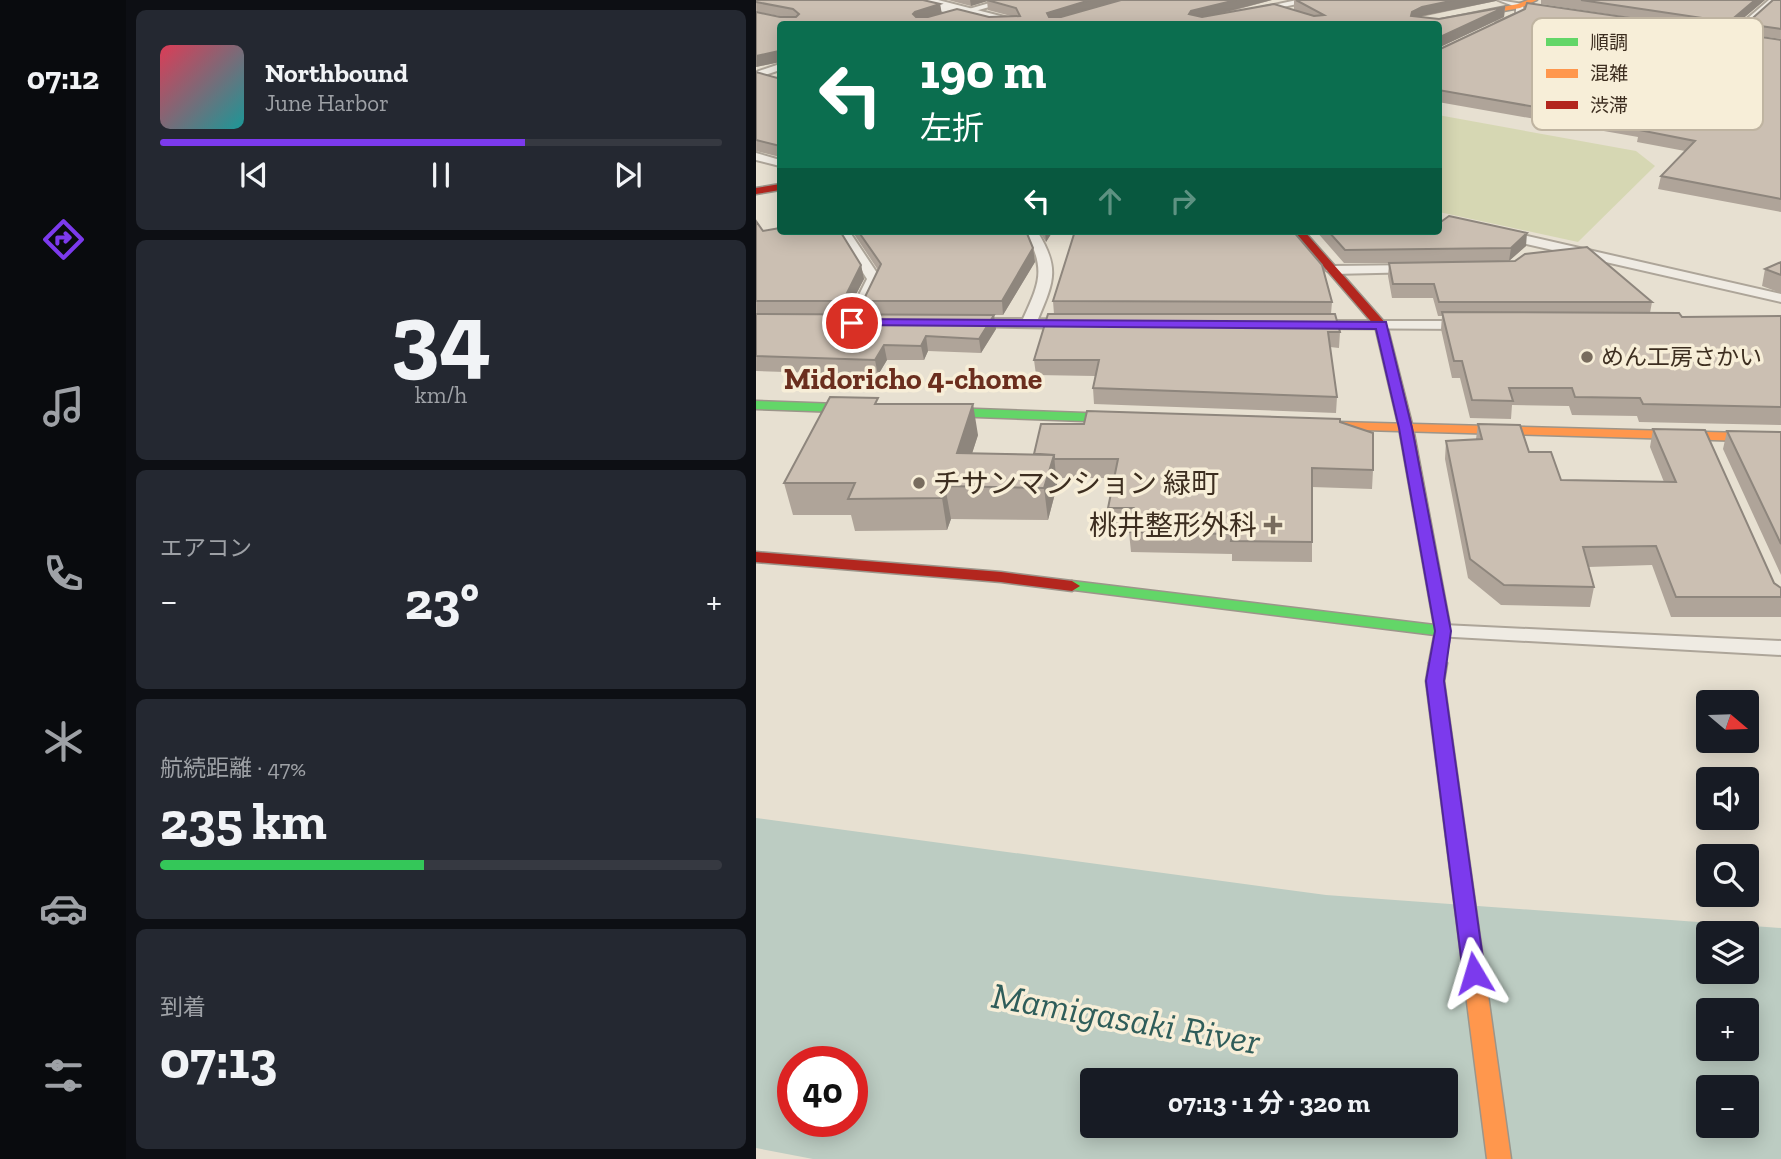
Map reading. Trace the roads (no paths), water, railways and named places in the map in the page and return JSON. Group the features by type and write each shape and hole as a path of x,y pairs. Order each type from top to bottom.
{"street":[{"path":"918,0 998,21"},
{"path":"1440,21 1527,6"},
{"path":"756,75 777,79"},
{"path":"756,191 777,188"},
{"path":"1302,235 1381,325 1406,428 1443,631 1435,681 1499,1159"},
{"path":"756,405 1157,419"},
{"path":"1281,424 1709,442 1781,438"},
{"path":"756,557 1001,577 1443,631"}],"lane":[{"path":"931,21 1010,0"},
{"path":"1259,0 1296,16"},
{"path":"1250,11 1312,0"},
{"path":"1485,32 1520,15 1527,6 1502,0"},
{"path":"1753,18 1774,0"},
{"path":"756,75 777,68"},
{"path":"756,156 777,162"},
{"path":"1491,232 1538,247 1781,298"},
{"path":"846,235 874,279 852,323"},
{"path":"1029,323 1049,274 1045,253 1034,235"},
{"path":"1333,270 1430,269"},
{"path":"961,323 1083,324"},
{"path":"1300,325 1478,325"},
{"path":"1443,631 1781,648"}],"water":[{"name":"Mamigasaki River","path":"756,818 1326,895 1696,922 1696,984 1759,984 1759,926 1781,928 1781,1159 813,1159 756,1148"}],"place":[{"name":"めん工房さかい","path":"1587,357"},
{"name":"チサンマンション 緑町","path":"919,483"},
{"name":"桃井整形外科","path":"1273,525"}],"district":[{"name":"Midoricho 4-chome","path":"913,379"}]}
